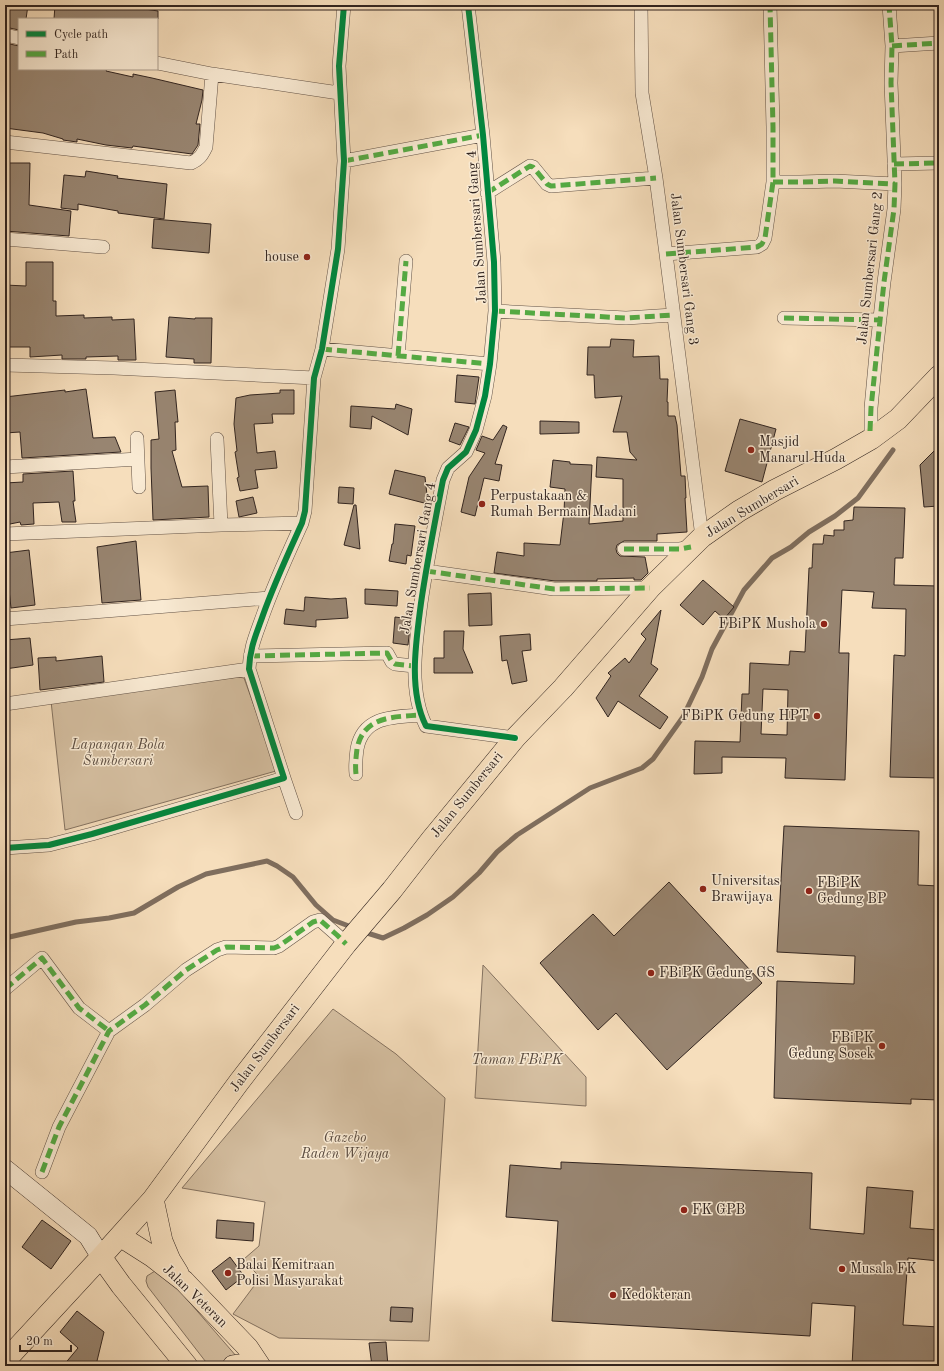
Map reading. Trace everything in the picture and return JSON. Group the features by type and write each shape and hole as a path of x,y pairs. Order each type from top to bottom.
{"main road":[{"name":"Jalan Sumbersari","path":"5,1361 153,1199 239,1082 349,941 515,738 563,688 650,588 696,542 739,512 836,459 898,419 939,376"},
{"path":"5,1169 88,1236 101,1257 122,1285 187,1366"},
{"path":"153,1199 162,1241 170,1260 184,1281"},
{"path":"88,1236 120,1236"},
{"name":"Jalan Veteran","path":"120,1236 153,1257 184,1281 248,1348 260,1366"},
{"path":"233,1366 255,1366"}],"street":[{"path":"296,813 284,778 250,663 251,647 269,598 302,523 305,511 314,378 322,348 338,249 344,161 339,93 339,66 344,5"},
{"name":"Jalan Sumbersari Gang 4","path":"420,715 414,666 414,651 426,571 443,480 448,468 466,452 476,430 485,396 490,364 495,311 494,262 483,135 468,5"},
{"name":"Jalan Sumbersari Gang 3","path":"641,5 642,93 656,178 666,254 696,542"},
{"path":"666,254 757,247 762,244 765,238 773,182 770,5"},
{"name":"Jalan Sumbersari Gang 2","path":"871,435 871,408 884,282 892,232 895,184 891,82 892,46 888,5"},
{"path":"5,35 18,38"},
{"path":"892,46 939,43"},
{"path":"158,63 212,74 339,93"},
{"path":"5,142 191,163 202,156 206,147 212,74"},
{"path":"344,161 483,135"},
{"path":"894,164 939,163"},
{"path":"487,193 530,166 547,184 551,186 656,178"},
{"path":"773,182 835,181 895,184"},
{"path":"5,239 102,247"},
{"path":"398,356 406,261"},
{"path":"495,311 626,318 673,315"},
{"path":"784,318 880,320"},
{"path":"322,348 490,364"},
{"path":"5,365 314,378"},
{"path":"137,438 139,487"},
{"path":"217,440 221,524"},
{"path":"5,467 138,459"},
{"path":"5,534 221,524 302,523"},
{"path":"624,549 680,549 696,542"},
{"path":"426,571 554,590 650,588"},
{"path":"5,619 269,598"},
{"path":"5,704 250,663 387,653 392,662 395,664 414,666"},
{"path":"356,774 359,740 364,730 378,721 390,718 420,715 426,726 515,738"},
{"path":"5,848 49,845 92,834 284,778"},
{"path":"42,1172 59,1127 109,1031 145,1005 186,970 217,950 226,947 274,948 280,946 318,920 338,935 349,941"},
{"path":"5,989 42,958 79,1008 109,1031"}],"green space":[{"name":"Lapangan Bola Sumbersari","path":"238,677 244,678 276,767 276,771 65,830 51,701"},
{"name":"Taman FBiPK","path":"483,965 586,1077 586,1106 475,1098"},
{"name":"Gazebo Raden Wijaya","path":"333,1009 396,1054 445,1098 429,1341 279,1338 233,1314 260,1278 244,1259 259,1246 265,1202 182,1188"},
{"path":"155,1271 165,1274 237,1357 223,1366 209,1366 148,1287 146,1281 147,1276"}],"building":[{"path":"5,5 28,5 26,18 18,18 18,30 5,27"},
{"path":"55,5 119,5 158,11 158,18 54,18"},
{"path":"5,43 18,46 18,70 106,70 133,77 133,74 203,90 196,124 200,124 198,145 192,154 133,146 132,148 106,145 77,139 77,142 63,140 43,133 5,128"},
{"path":"9,163 30,163 29,205 71,211 69,236 5,231 5,204 8,205"},
{"path":"86,171 118,176 117,178 167,184 164,219 118,213 118,211 78,204 78,210 61,208 64,175 85,177"},
{"path":"154,219 211,224 209,253 152,248"},
{"path":"26,262 53,262 53,301 56,301 56,316 84,315 84,318 112,317 112,320 134,319 136,360 118,360 118,356 86,357 86,359 62,359 62,355 30,357 30,347 6,347 5,285 26,286"},
{"path":"169,317 195,319 212,318 211,363 194,363 194,359 166,357"},
{"path":"611,339 634,340 633,357 659,356 660,379 668,379 668,416 675,416 677,425 681,476 685,476 687,532 657,534 657,541 624,541 617,545 617,553 620,556 645,557 648,573 641,580 634,580 634,578 597,579 597,581 555,581 494,573 497,552 524,556 524,543 560,545 565,489 550,487 553,460 570,462 570,464 592,465 589,524 623,521 623,479 596,477 597,457 637,460 630,452 627,432 613,432 622,396 595,398 594,375 587,375 588,347 610,347"},
{"path":"457,375 479,377 475,404 455,402"},
{"path":"86,389 93,438 115,437 121,452 22,458 20,432 5,433 5,397"},
{"path":"175,390 178,422 175,422 176,450 172,451 182,487 208,486 209,517 153,520 151,440 159,439 155,392"},
{"path":"280,390 294,390 294,414 272,414 273,423 254,424 257,453 275,451 277,468 255,470 258,488 240,491 237,478 239,477 235,452 237,451 234,424 236,398 250,395 280,393"},
{"path":"396,404 412,409 408,435 372,416 371,429 350,427 351,406 395,409"},
{"name":"Masjid Manarul Huda","path":"740,419 776,429 762,482 725,471"},
{"path":"540,421 579,422 579,433 540,434"},
{"path":"455,423 469,427 460,445 449,441"},
{"path":"503,425 507,427 495,464 502,465 499,481 484,478 475,516 461,512 469,477 485,453 476,450 482,436 493,440"},
{"path":"939,446 939,506 924,507 920,465"},
{"path":"395,470 425,477 428,504 389,494"},
{"path":"73,471 75,501 73,501 76,522 62,522 59,502 33,503 34,524 21,525 20,522 5,525 5,483 23,482 23,474"},
{"path":"339,487 354,488 353,504 338,503"},
{"path":"253,497 257,513 239,517 236,501"},
{"path":"354,505 356,505 360,549 344,545"},
{"path":"854,507 905,508 903,558 895,558 894,585 939,586 939,778 890,777 894,655 905,656 906,609 872,608 874,592 842,590 839,653 849,653 845,780 785,778 786,758 722,757 722,773 694,774 695,741 740,742 742,694 749,694 750,663 789,665 790,651 805,652 809,568 812,568 813,544 823,544 824,535 834,536 834,530 844,530 844,521 853,520","holes":["763,689 788,690 787,735 761,734"]},
{"path":"395,524 415,526 411,556 407,555 406,564 389,561 393,544"},
{"path":"136,541 141,600 102,603 97,547"},
{"path":"29,550 35,605 11,608 5,553"},
{"path":"703,580 734,607 724,619 715,611 703,625 680,605"},
{"path":"365,589 398,591 397,606 365,604"},
{"path":"491,593 492,625 469,626 468,594"},
{"path":"305,597 331,599 346,598 348,618 316,620 316,627 284,624 286,609 304,611"},
{"path":"661,610 651,664 658,669 639,696 668,717 660,729 618,701 608,717 596,698 611,676 608,673 625,658 629,663 646,639 641,634"},
{"path":"395,617 411,619 408,645 393,643"},
{"path":"444,631 464,631 463,649 473,673 434,673 434,658 444,658"},
{"path":"530,634 531,650 522,651 527,681 512,684 507,660 502,661 500,636"},
{"path":"30,638 33,665 5,669 5,640"},
{"path":"102,656 104,682 40,690 38,658 56,657 56,661"},
{"path":"784,826 919,831 918,885 939,886 939,1100 911,1099 911,1104 774,1098 777,981 854,984 855,956 777,952"},
{"name":"FBiPK Gedung GS","path":"669,882 762,983 667,1070 616,1013 598,1030 540,963 593,914 614,936"},
{"path":"561,1162 812,1173 810,1229 864,1234 867,1187 913,1191 910,1228 939,1230 939,1261 908,1258 903,1325 939,1327 939,1366 852,1366 855,1306 812,1303 810,1336 552,1321 558,1221 506,1217 510,1165 561,1169"},
{"path":"42,1220 71,1241 51,1269 22,1247"},
{"path":"217,1220 254,1223 253,1241 216,1238"},
{"name":"Balai Kemitraan Polisi Masyarakat","path":"230,1257 244,1276 226,1290 212,1271"},
{"path":"391,1307 413,1308 412,1322 390,1321"},
{"path":"77,1311 104,1332 97,1361 94,1366 63,1366 78,1348 60,1332"},
{"path":"386,1342 388,1366 372,1366 369,1343"}],"waterway":[{"path":"364,932 383,938 427,915 453,897 479,873 497,852 517,835 590,788 642,768 653,759 683,717 702,677 712,649 744,590 772,558 791,547 809,532 835,516 858,498 893,450"},
{"path":"5,938 76,922 134,913 178,887 206,874 267,861 293,877 316,905 333,920 354,928"}],"marked path":[{"path":"666,254 757,247 762,244 765,238 773,182 770,5"},
{"path":"870,431 884,282 894,209 895,184 891,83 892,46 889,5"},
{"path":"892,46 939,43"},
{"path":"344,161 483,135"},
{"path":"894,164 939,163"},
{"path":"487,193 530,166 533,167 547,184 551,186 656,178"},
{"path":"773,182 835,181 895,184"},
{"path":"398,356 406,261"},
{"path":"495,311 626,318 673,315"},
{"path":"784,318 880,320"},
{"path":"322,349 490,364"},
{"path":"624,549 680,549 691,547"},
{"path":"426,571 554,589 650,588"},
{"path":"250,656 387,653 392,662 395,664 414,666"},
{"path":"356,774 357,749 360,738 372,724 390,718 420,715"},
{"path":"42,1172 59,1127 109,1031 145,1005 186,970 217,950 226,947 274,948 313,922 320,920 346,944"},
{"path":"5,989 42,958 79,1008 109,1031"}],"cycle path":[{"path":"5,848 49,845 92,834 284,778 249,669 254,641 267,603 302,523 305,511 314,378 322,349 338,249 344,161 339,66 344,5"},
{"path":"468,5 483,135 494,262 495,311 490,364 485,396 476,430 466,452 448,468 443,480 428,557 421,603 417,634 415,682 420,712 426,726 515,738"}],"place":[{"name":"house","path":"307,257"},
{"name":"Masjid Manarul Huda","path":"751,450"},
{"name":"Perpustakaan & Rumah Bermain Madani","path":"482,504"},
{"name":"FBiPK Mushola","path":"824,624"},
{"name":"FBiPK Gedung HPT","path":"817,716"},
{"name":"Universitas Brawijaya","path":"703,889"},
{"name":"FBiPK Gedung BP","path":"809,891"},
{"name":"FBiPK Gedung GS","path":"651,973"},
{"name":"FBiPK Gedung Sosek","path":"882,1046"},
{"name":"FK GPB","path":"684,1210"},
{"name":"Musala FK","path":"842,1269"},
{"name":"Balai Kemitraan Polisi Masyarakat","path":"228,1273"},
{"name":"Kedokteran","path":"613,1295"}]}
